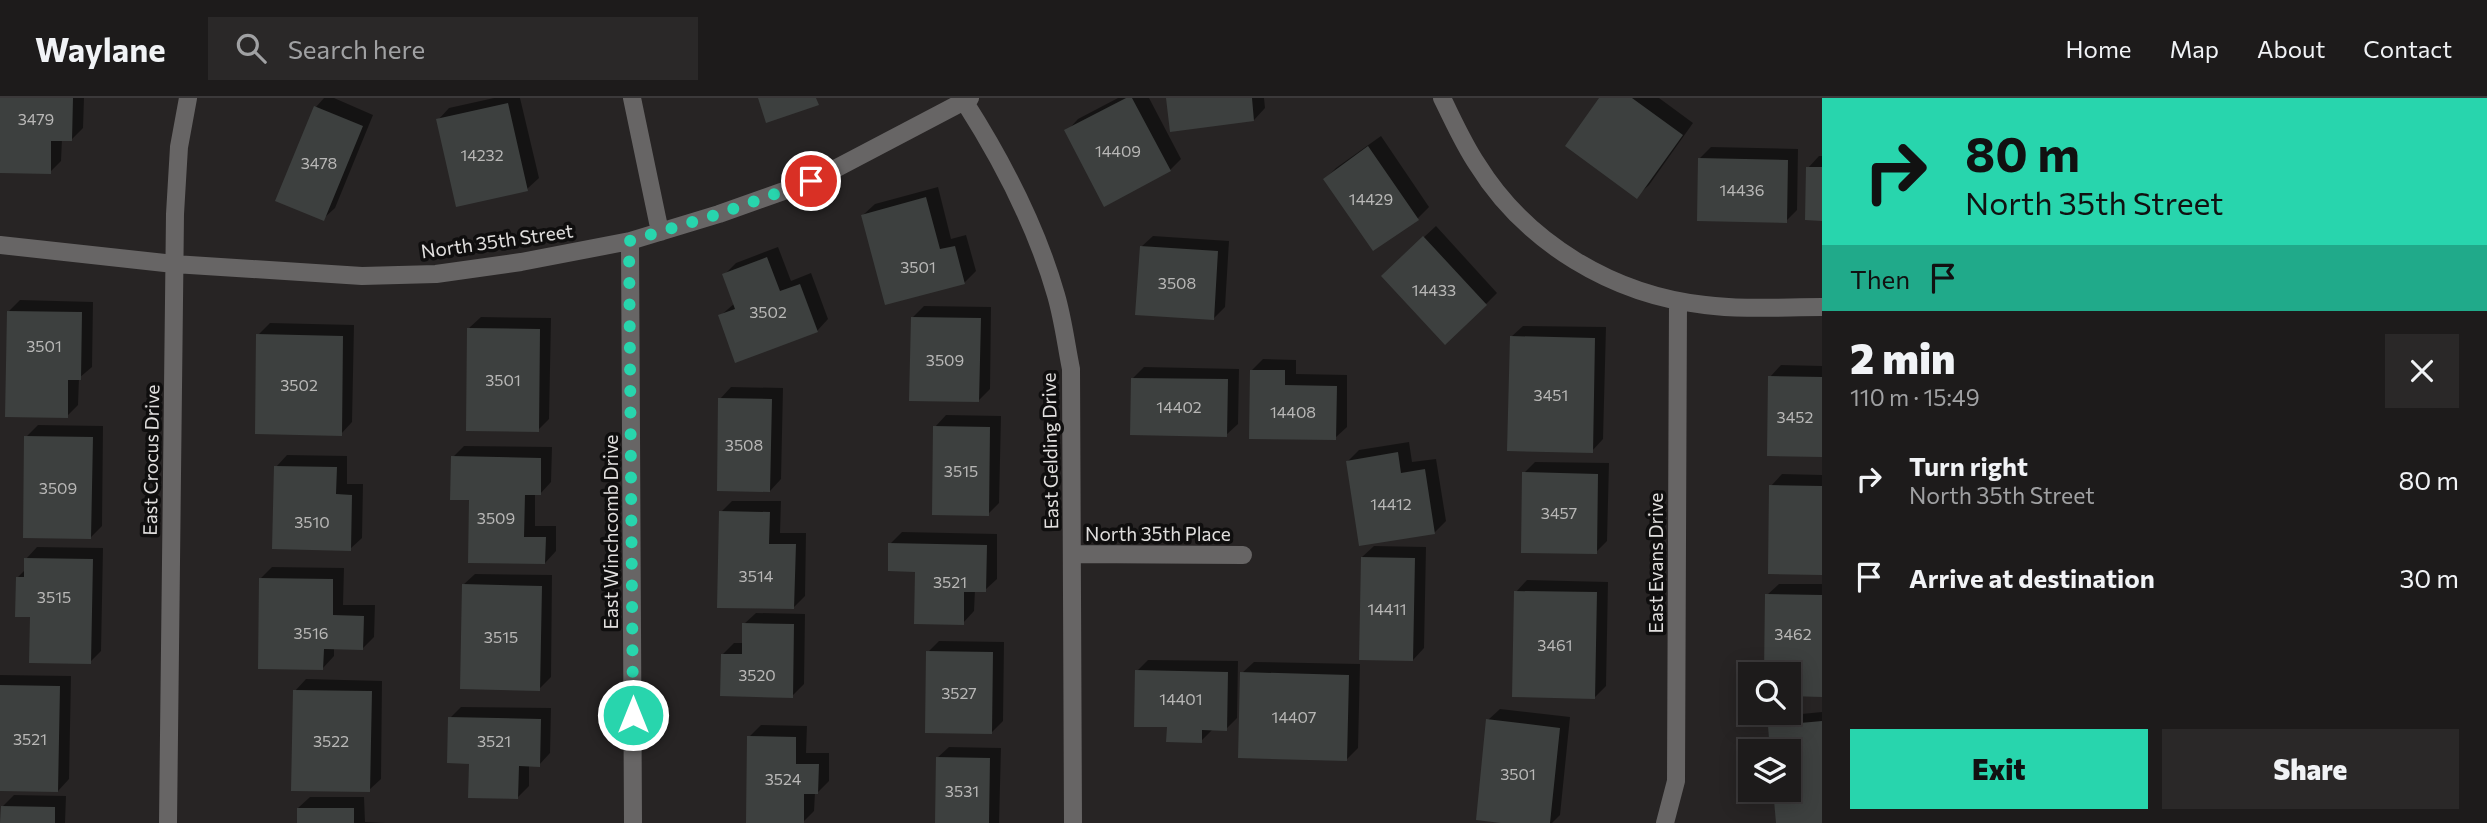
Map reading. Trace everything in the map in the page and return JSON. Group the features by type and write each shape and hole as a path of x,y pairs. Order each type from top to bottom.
{"street":[{"name":"East Crocus Drive","path":"168,823 174,264 179,147 188,98"},
{"path":"632,98 660,232"},
{"path":"1441,98 1477,164 1508,205 1544,240 1603,277 1644,293 1678,301 1731,307 1822,307"},
{"name":"North 35th Street","path":"0,244 174,264 362,276 436,274 521,262 629,241 719,214 811,181 967,99"},
{"name":"East Gelding Drive","path":"967,99 1027,214 1056,296 1071,369 1073,823"},
{"name":"East Winchcomb Drive","path":"629,241 633,823"},
{"name":"East Evans Drive","path":"1665,823 1676,781 1678,301"},
{"name":"North 35th Place","path":"1073,554 1243,555"}],"building":[{"path":"0,98 73,98 72,141 51,141 51,174 0,173"},
{"path":"758,98 816,98 819,105 766,123"},
{"path":"1126,98 1132,98 1171,171 1104,207 1064,130"},
{"path":"1166,98 1252,98 1254,121 1170,132"},
{"path":"1599,98 1632,98 1683,135 1637,199 1565,146"},
{"path":"508,103 528,191 456,207 436,119"},
{"path":"314,106 363,126 324,221 275,201"},
{"path":"1368,146 1419,220 1373,251 1323,179"},
{"path":"1698,158 1788,160 1787,223 1697,221"},
{"path":"1806,167 1822,167 1822,221 1805,220"},
{"path":"926,197 940,249 955,246 965,284 885,305 861,215"},
{"path":"1423,236 1487,305 1445,345 1381,276"},
{"path":"1140,246 1218,251 1214,320 1135,315"},
{"path":"767,257 780,291 800,284 818,332 735,363 718,315 735,309 722,274"},
{"path":"7,311 82,312 81,380 68,380 68,418 5,417"},
{"path":"911,317 981,318 979,402 909,401"},
{"path":"467,328 540,329 539,432 466,431"},
{"path":"256,334 343,336 342,436 255,434"},
{"path":"1510,336 1595,338 1593,453 1507,451"},
{"path":"1250,370 1285,370 1285,385 1337,386 1336,440 1249,439"},
{"path":"1768,376 1822,377 1822,457 1767,456"},
{"path":"1131,378 1228,379 1227,437 1130,435"},
{"path":"718,398 772,399 770,492 717,491"},
{"path":"933,426 990,427 989,516 932,515"},
{"path":"24,436 93,437 91,539 23,538"},
{"path":"1398,452 1401,473 1425,469 1435,534 1359,546 1346,461"},
{"path":"451,456 541,458 541,495 525,495 524,537 546,537 545,564 468,563 469,500 450,500"},
{"path":"274,466 337,467 336,494 352,495 351,551 272,549"},
{"path":"1522,472 1598,474 1597,554 1521,553"},
{"path":"1769,485 1822,486 1822,575 1768,574"},
{"path":"719,511 770,512 769,544 796,544 794,609 717,608"},
{"path":"888,543 987,545 986,592 964,592 964,625 914,624 915,572 888,571"},
{"path":"1361,557 1415,558 1413,661 1359,660"},
{"path":"24,558 93,559 91,664 29,663 30,617 15,617 16,577 24,577"},
{"path":"259,578 333,579 333,615 364,616 363,650 324,649 323,670 258,669"},
{"path":"462,584 542,586 540,691 460,689"},
{"path":"1514,591 1597,592 1595,699 1512,697"},
{"path":"1765,594 1822,595 1822,697 1801,696 1801,662 1764,662"},
{"path":"742,623 794,624 793,698 720,696 721,654 742,654"},
{"path":"926,651 993,652 992,734 925,733"},
{"path":"1135,670 1228,672 1227,731 1202,730 1202,743 1166,742 1167,727 1134,727"},
{"path":"1240,672 1349,675 1347,761 1238,758"},
{"path":"0,685 60,686 58,792 0,791"},
{"path":"293,690 372,691 370,792 291,791"},
{"path":"448,717 541,719 540,767 519,766 518,799 468,798 469,764 447,763"},
{"path":"1486,719 1560,728 1550,823 1476,820"},
{"path":"1822,721 1822,823 1776,823 1774,802 1801,802 1801,739 1769,739 1768,726"},
{"path":"747,736 796,737 796,764 819,764 818,794 804,794 804,823 746,823"},
{"path":"936,757 990,758 989,823 935,823"},
{"path":"1,806 55,807 55,823 0,823"},
{"path":"297,808 354,808 354,823 297,823"}],"route":[{"path":"633,715 629,241 719,214 811,181"}]}
